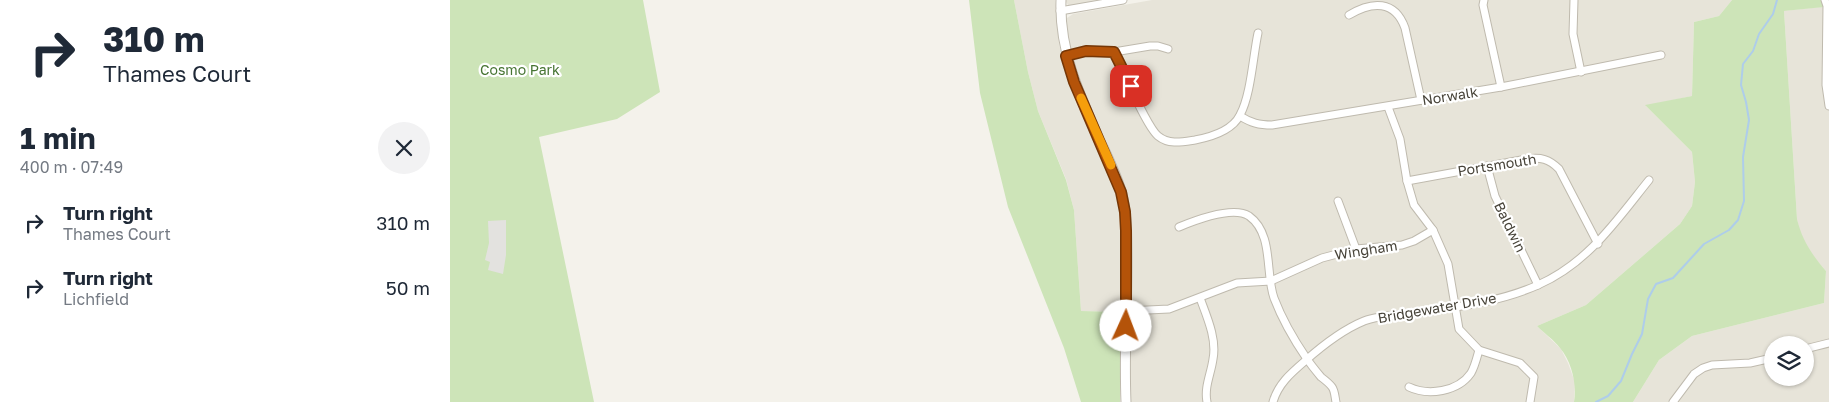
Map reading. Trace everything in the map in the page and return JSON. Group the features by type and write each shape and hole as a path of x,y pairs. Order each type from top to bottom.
{"street":[{"path":"1061,0 1060,11 1066,56 1074,82 1121,192 1125,212 1127,311 1124,356 1126,402"},
{"path":"1060,11 1108,1 1123,0"},
{"path":"1484,0 1483,5 1501,87"},
{"path":"1574,0 1573,34 1581,72"},
{"path":"1824,0 1827,6 1826,85 1829,106"},
{"path":"1349,15 1360,8 1379,5 1396,10 1402,18 1405,28 1421,100"},
{"path":"1114,52 1148,121 1157,135 1166,142 1177,143 1217,134 1240,116 1246,98 1258,33"},
{"path":"1066,56 1086,51 1114,52 1150,46 1168,49"},
{"name":"Norwalk","path":"1240,116 1251,123 1261,126 1272,125 1501,87 1661,55"},
{"path":"1388,107 1400,139 1407,180 1414,205 1433,230 1448,264 1459,329 1479,350 1520,363 1534,377 1531,400"},
{"name":"Portsmouth","path":"1407,180 1538,157 1552,162 1559,169 1598,244"},
{"name":"Baldwin","path":"1487,166 1495,196 1538,286"},
{"name":"Bridgewater Drive","path":"1273,402 1285,378 1345,330 1366,320 1455,308 1499,299 1538,286 1568,268 1598,244 1649,180"},
{"path":"1338,201 1356,249"},
{"path":"1179,227 1202,218 1238,212 1247,215 1261,229 1273,295 1280,314 1307,359 1333,388 1336,402"},
{"name":"Wingham","path":"1271,281 1322,258 1356,249 1402,245 1414,241 1433,230"},
{"path":"1127,311 1169,309 1237,283 1271,281"},
{"path":"1200,298 1209,323 1214,358 1205,392 1206,402"},
{"path":"1814,347 1829,343"},
{"path":"1409,387 1418,392 1456,387 1470,373 1479,350"},
{"path":"1673,402 1694,374 1703,368 1712,365 1750,363 1764,360"}],"shaded area":[{"path":"1014,0 1055,0 1059,44 1067,78 1076,103 1105,163 1118,199 1122,218 1121,312 1081,311 1074,210 1066,179 1038,111 1028,72"},
{"path":"1065,0 1112,0 1076,6 1068,5"},
{"path":"1152,0 1732,0 1719,16 1694,22 1692,96 1646,106 1692,152 1695,182 1692,206 1680,224 1586,305 1537,326 1561,349 1568,363 1575,382 1574,402 1130,402 1130,225 1117,169 1107,143 1085,98 1068,47 1065,22 1073,14"},
{"path":"1829,6 1829,402 1633,402 1659,360 1692,336 1824,303 1826,271 1811,254 1800,234 1797,219 1784,11"},
{"path":"506,220 506,255 503,274 488,270 490,262 485,260 489,243 488,221"}],"green space":[{"name":"Cosmo Park","path":"450,0 643,0 660,92 617,119 539,137 594,402 450,402"},
{"path":"969,0 1014,0 1028,72 1038,111 1066,180 1074,210 1081,311 1121,312 1120,402 1081,402 1064,348 1008,207 980,93"},
{"path":"1732,0 1821,0 1824,7 1784,11 1797,219 1808,247 1826,271 1824,303 1692,336 1659,360 1633,402 1574,402 1574,381 1568,360 1558,345 1537,326 1586,305 1680,224 1692,206 1695,182 1692,152 1645,105 1692,96 1694,22 1719,16"}],"waterway":[{"path":"1596,402 1608,396 1621,381 1642,334 1648,299 1656,284 1673,278 1704,244 1729,230 1738,220 1744,201 1743,157 1749,120 1741,85 1743,64 1753,51 1759,34 1773,14 1777,0"}],"slow traffic":[{"path":"1081,98 1111,165"}],"route":[{"path":"1126,326 1126,231 1121,192 1074,82 1066,56 1086,51 1114,52 1131,86"}]}
